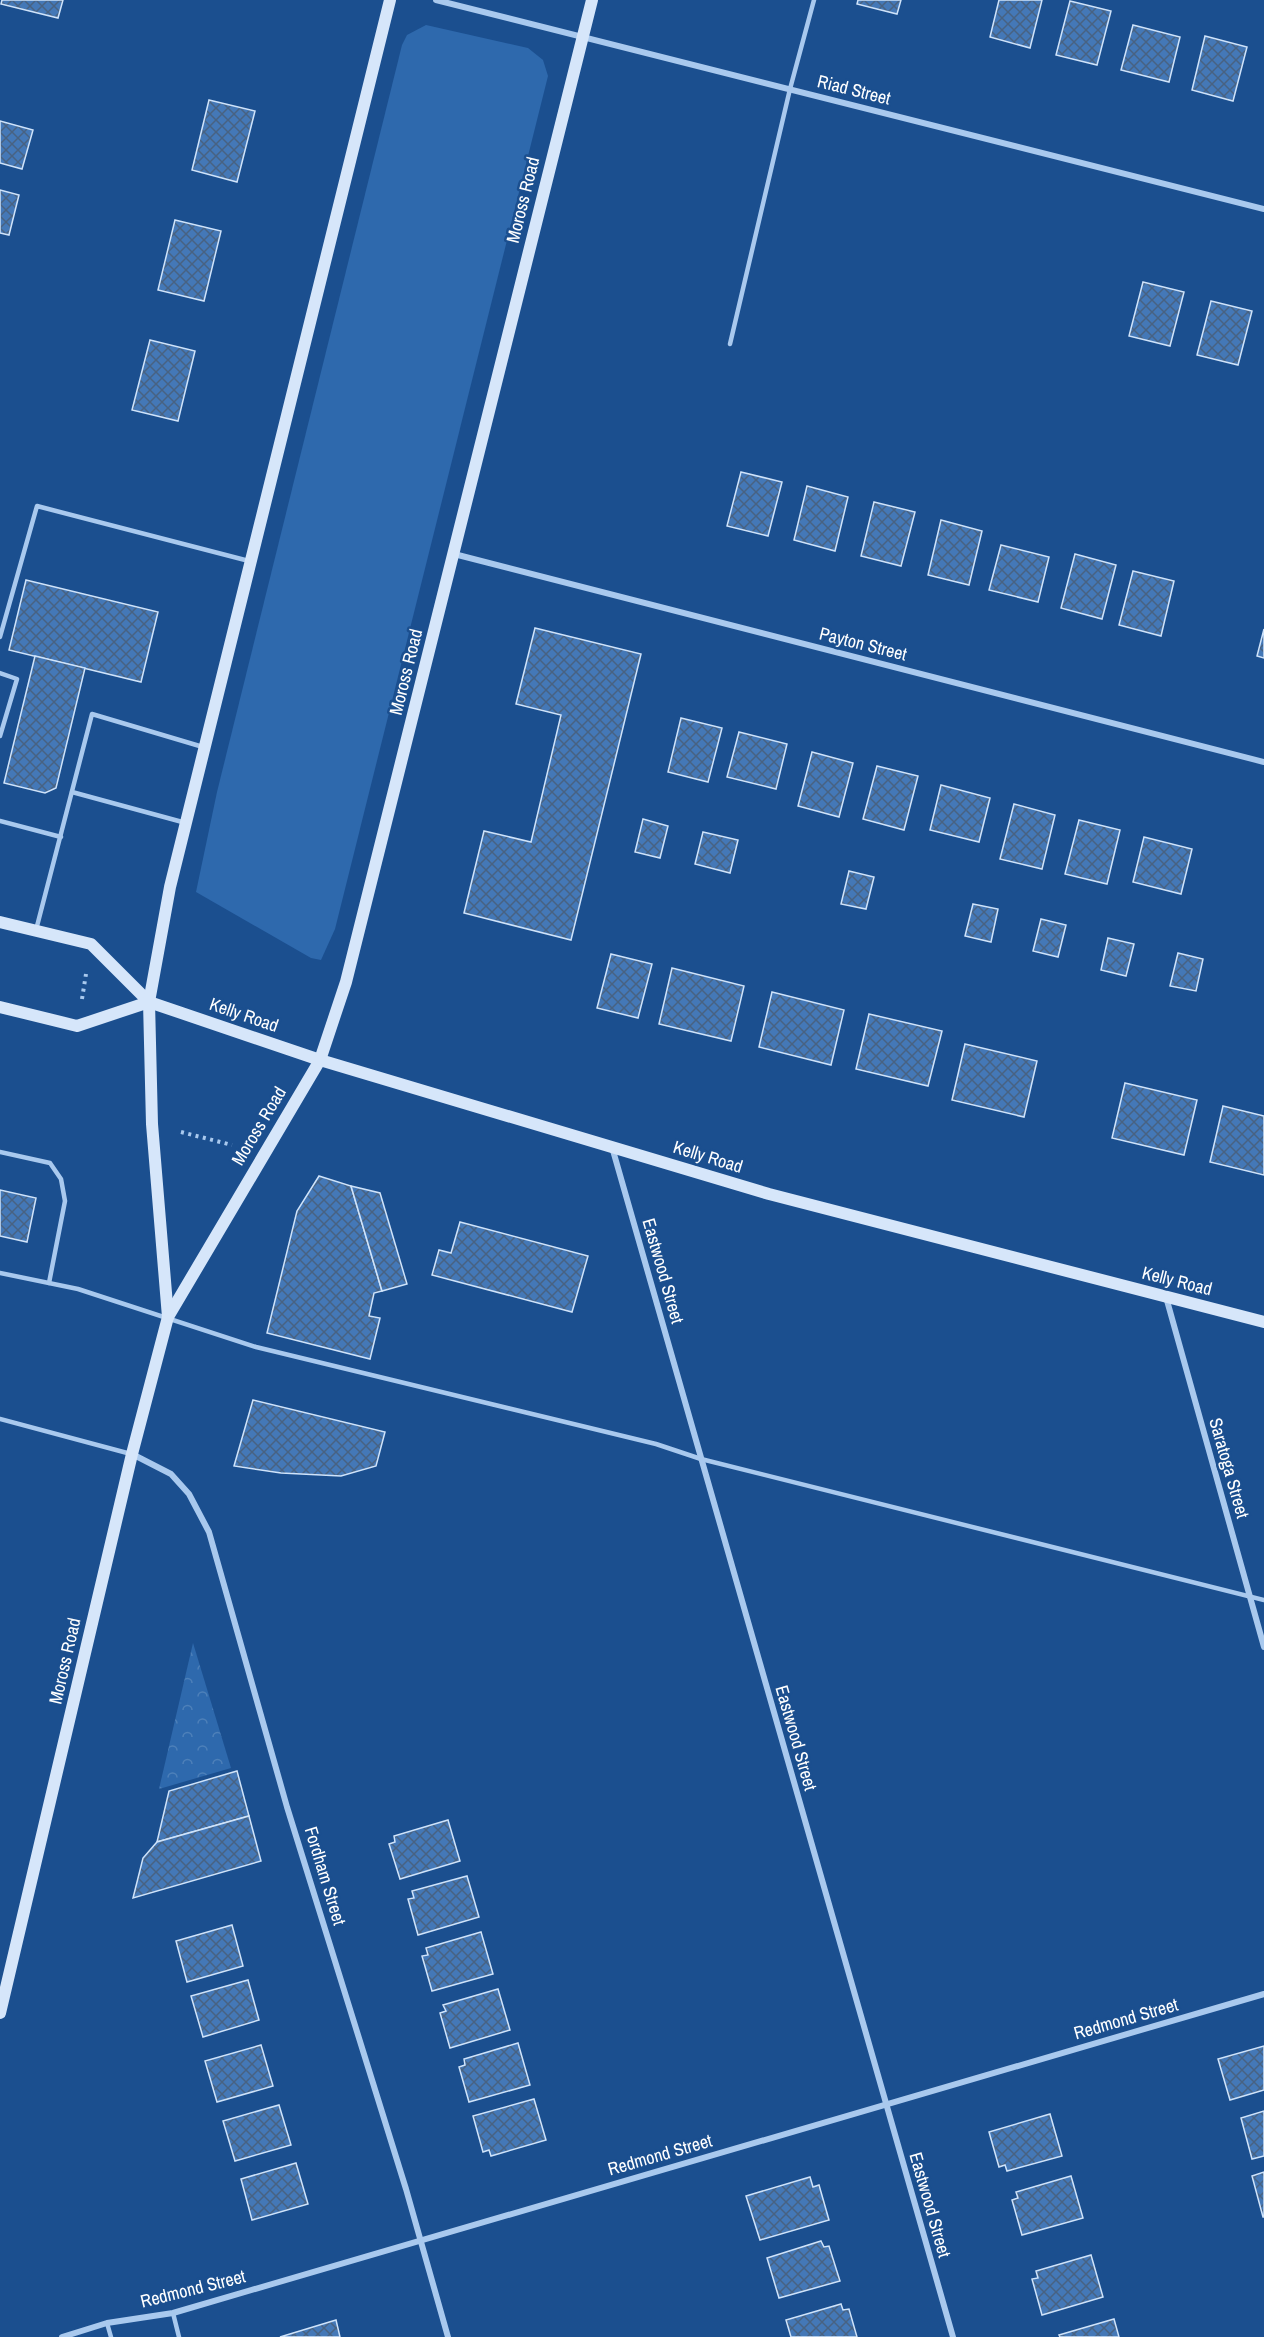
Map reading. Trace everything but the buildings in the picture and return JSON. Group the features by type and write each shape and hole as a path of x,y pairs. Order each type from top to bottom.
{"main road":[{"name":"Moross Road","path":"168,1317 152,1124 149,1002 170,887 390,0"},
{"name":"Moross Road","path":"0,2013 132,1454 168,1317 320,1060 346,982 592,0"},
{"name":"Kelly Road","path":"0,922 91,944 149,1002 320,1060 769,1194 1264,1322"},
{"path":"0,1007 77,1026 149,1002"}],"street":[{"name":"Riad Street","path":"436,0 1264,210"},
{"name":"Payton Street","path":"454,554 1264,762"},
{"name":"Eastwood Street","path":"612,1147 952,2337"},
{"name":"Saratoga Street","path":"1166,1297 1264,1647"},
{"name":"Fordham Street","path":"132,1454 171,1474 189,1494 209,1532 287,1807 448,2337"},
{"name":"Redmond Street","path":"62,2337 107,2324 173,2313 1264,1994"}],"lane":[{"path":"730,344 790,89 814,0"},
{"path":"0,637 37,506 252,561"},
{"path":"0,673 17,679 0,736"},
{"path":"36,930 92,714 205,747"},
{"path":"72,792 186,823"},
{"path":"0,821 61,837"},
{"path":"0,1152 50,1163 61,1179 65,1201 49,1283"},
{"path":"0,1272 78,1289 256,1347 656,1444 701,1459 1264,1600"},
{"path":"0,1419 132,1454"},
{"path":"173,2313 179,2337"},
{"path":"107,2324 111,2337"}],"path":[{"path":"81,1006 88,964"},
{"path":"181,1132 232,1145"}],"green space":[{"path":"426,25 528,48 543,60 548,76 335,929 321,960 311,958 196,892 217,792 402,45 407,35"},
{"path":"193,1643 231,1768 159,1789"}]}
